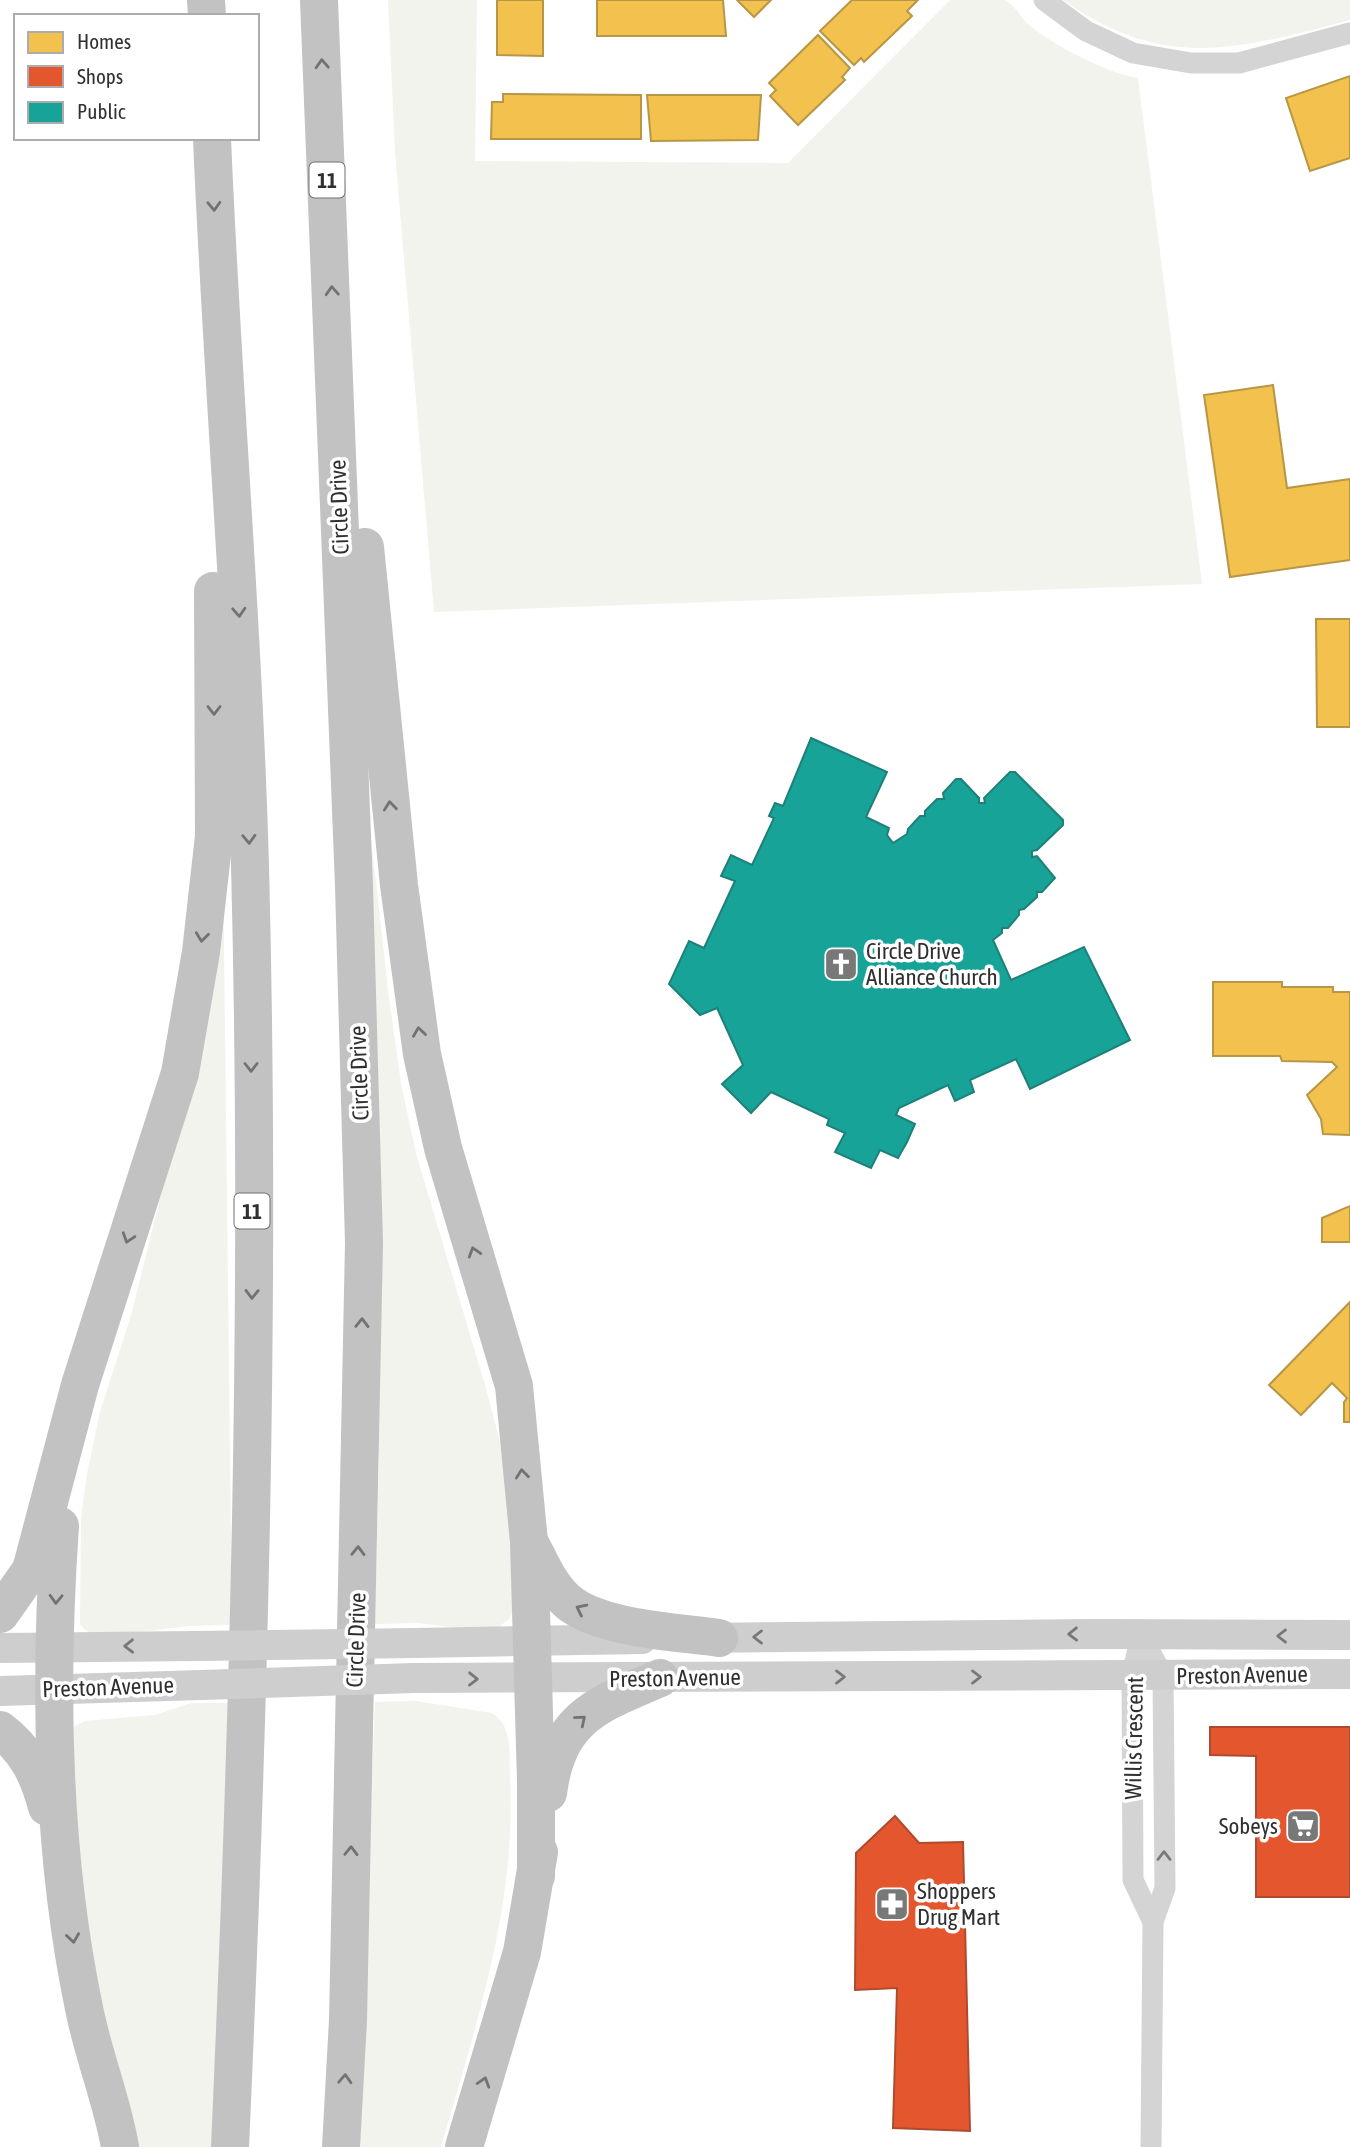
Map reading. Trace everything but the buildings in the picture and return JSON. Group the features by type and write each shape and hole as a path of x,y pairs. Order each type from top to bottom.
{"highway":[{"name":"Circle Drive","path":"319,0 335,360 364,1243 348,2021 341,2147"},
{"name":"11","path":"212,140 217,275 239,612 250,867 253,1231 247,1702 230,2147"},
{"path":"0,1614 31,1570 79,1385 180,1073 201,952 214,836 214,605 208,363 217,275"},
{"path":"335,360 354,428 381,726 422,1054 443,1148 514,1386 529,1542 536,1876"},
{"path":"79,1385 61,1512 56,1647 56,1772 64,1870 84,2008 120,2147"},
{"path":"529,1542 557,1591 573,1606 641,1627 719,1638"},
{"path":"464,2147 522,1952 553,1765 570,1730 593,1709 660,1678"},
{"path":"0,1730 28,1759 40,1780 64,1870"}],"main road":[{"name":"Preston Avenue","path":"0,1648 719,1638 1350,1635"},
{"name":"Preston Avenue","path":"0,1691 414,1678 532,1680 1350,1674"}],"street":[{"path":"1044,0 1086,31 1133,52 1191,63 1239,62 1350,33"},
{"name":"Willis Crescent","path":"1141,1635 1163,1676 1164,1888 1153,1922 1151,2147"},
{"name":"Willis Crescent","path":"1141,1635 1132,1676 1133,1880 1153,1922"}],"shaded area":[{"path":"388,0 477,0 475,161 788,163 950,0 1005,0 1028,24 1065,49 1111,70 1138,78 1202,584 434,612 395,152"},
{"path":"1063,0 1350,0 1350,20 1237,45 1203,48 1169,46 1135,38 1100,23"},
{"path":"370,829 401,1084 417,1157 487,1392 507,1469 515,1608 509,1619 496,1629 483,1631 418,1623 375,1624 379,1461 378,1151"},
{"path":"223,860 232,1625 190,1626 99,1637 85,1630 80,1624 81,1518 87,1474 100,1412 132,1312 163,1187"},
{"path":"416,1701 492,1713 504,1725 510,1758 507,1871 480,2010 441,2147 358,2147 375,1702"},
{"path":"191,1703 231,1703 215,2147 139,2147 98,1998 81,1914 70,1735 75,1726 85,1721 155,1715"}],"place":[{"name":"Circle Drive Alliance Church","path":"841,964"},
{"name":"Sobeys","path":"1303,1826"},
{"name":"Shoppers Drug Mart","path":"892,1904"}]}
